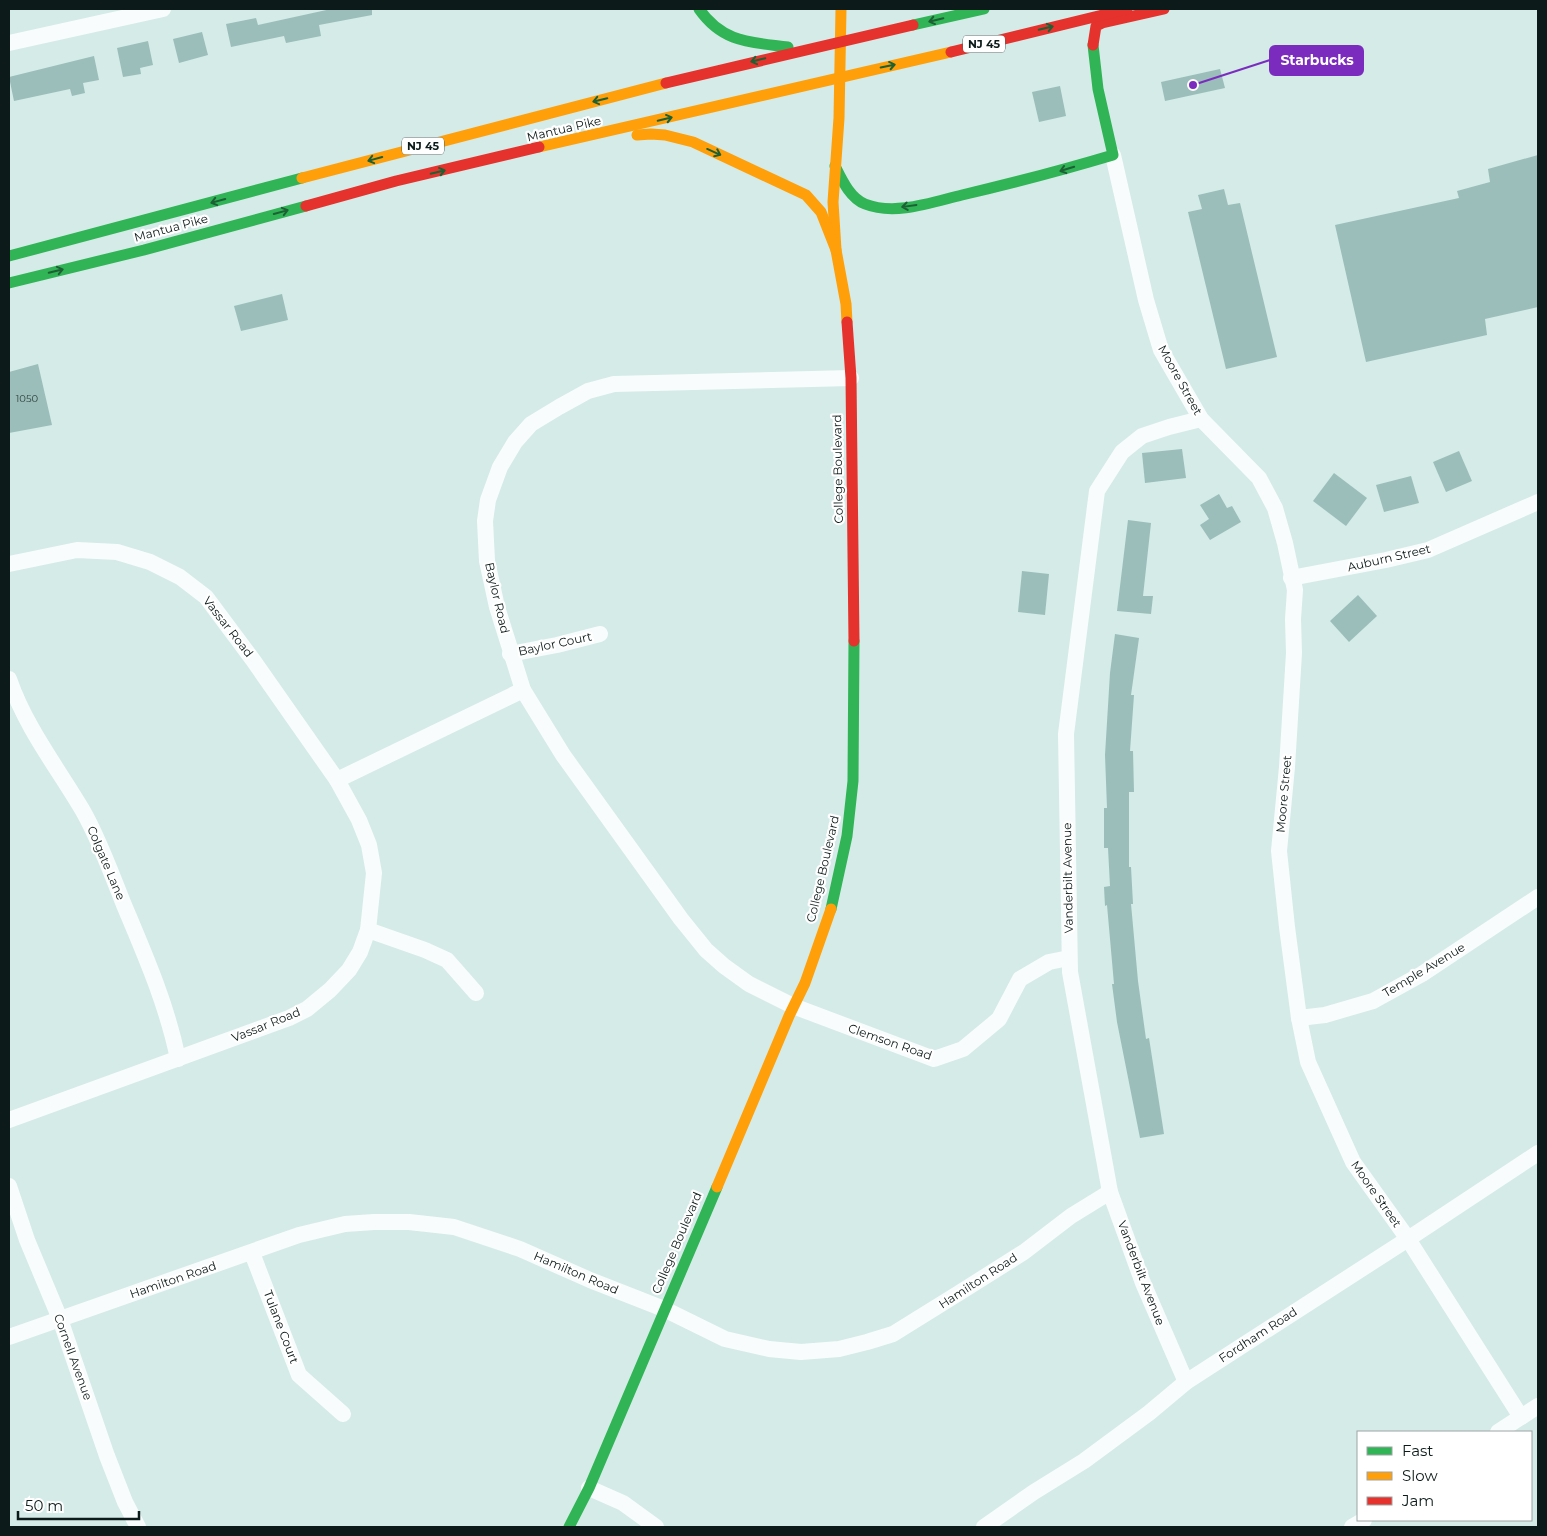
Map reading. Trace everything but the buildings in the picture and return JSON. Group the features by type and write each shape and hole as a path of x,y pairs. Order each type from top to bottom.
{"main road":[{"path":"699,9 710,24 725,36 742,41 803,49"},
{"name":"College Boulevard","path":"569,1527 589,1488 793,1006 805,983 830,911 847,836 854,782 855,688 851,378 845,295 836,250 833,192 840,77 841,9"},
{"name":"Mantua Pike","path":"9,256 492,128 803,49 984,9"},
{"name":"Mantua Pike","path":"9,283 144,250 396,181 957,51 1128,9"},
{"path":"835,166 845,185 858,200 866,204 896,208 1029,180 1113,155 1092,62 1093,33 1096,26 1164,9"},
{"path":"957,51 981,52 1067,36"},
{"path":"1081,46 1092,62"},
{"path":"532,150 546,155 646,133 678,136 806,195 821,212 836,250"},
{"path":"813,203 833,192"}],"street":[{"path":"9,43 163,9"},
{"name":"Moore Street","path":"1113,155 1146,300 1161,350 1201,419 1259,478 1275,508 1285,543 1295,590 1294,654 1287,768 1279,851 1299,1018 1308,1062 1353,1162 1408,1239 1521,1417"},
{"name":"Baylor Road","path":"793,1006 749,984 706,950 681,919 563,755 523,690 510,654 497,607 488,561 485,521 488,500 500,467 515,442 531,424 588,391 614,384 851,378"},
{"name":"Vanderbilt Avenue","path":"1186,1382 1143,1283 1110,1192 1070,972 1066,734 1097,492 1122,452 1142,436 1201,419"},
{"name":"Auburn Street","path":"1291,578 1428,550 1538,502"},
{"name":"Vassar Road","path":"9,564 77,550 117,552 150,562 180,577 206,597 253,660 337,780 359,820 369,845 374,873 368,930 360,952 349,970 330,990 306,1009 289,1018 9,1120"},
{"name":"Baylor Court","path":"510,654 600,634"},
{"name":"Colgate Lane","path":"9,679 20,708 94,833 150,968 172,1030 178,1059"},
{"path":"337,780 523,690"},
{"name":"Temple Avenue","path":"1299,1018 1325,1015 1373,1001 1422,974 1538,897"},
{"path":"368,930 425,950 447,960 476,993"},
{"name":"Clemson Road","path":"793,1006 934,1059 964,1049 999,1019 1020,979 1049,962 1069,958"},
{"name":"Fordham Road","path":"984,1527 1034,1492 1084,1461 1186,1382 1538,1153"},
{"name":"Cornell Avenue","path":"9,1186 27,1240 60,1318 107,1456 125,1502 138,1527"},
{"name":"Hamilton Road","path":"9,1337 299,1235 345,1224 409,1222 454,1227 520,1250 664,1309 725,1339 769,1349 801,1352 839,1349 893,1334 1024,1252 1071,1216 1110,1192"},
{"name":"Tulane Court","path":"252,1253 299,1375 343,1414"},
{"path":"1500,1431 1538,1406"},
{"path":"589,1488 622,1503 656,1527"}],"traffic: fast":[{"path":"699,9 718,29 728,35 749,42 788,47"},
{"path":"913,25 984,9"},
{"path":"835,166 855,198 865,204 889,209 914,207 1113,155 1098,89 1093,45"},
{"path":"9,256 302,178"},
{"path":"9,283 144,250 306,206"},
{"path":"831,909 847,836 853,781 854,641"},
{"path":"569,1527 589,1488 717,1187"}],"traffic: slow":[{"path":"841,9 839,118 833,202 836,250 846,304 847,322"},
{"path":"539,147 951,52"},
{"path":"302,178 666,83"},
{"path":"637,135 665,135 693,142 806,195 821,212 836,250"},
{"path":"717,1187 789,1016 805,983 831,909"}],"traffic: jam":[{"path":"951,52 1127,9"},
{"path":"1093,45 1096,26 1164,9"},
{"path":"666,83 913,25"},
{"path":"306,206 396,181 539,147"},
{"path":"847,322 851,378 854,641"}],"place":[{"name":"Starbucks","path":"1193,85"}]}
